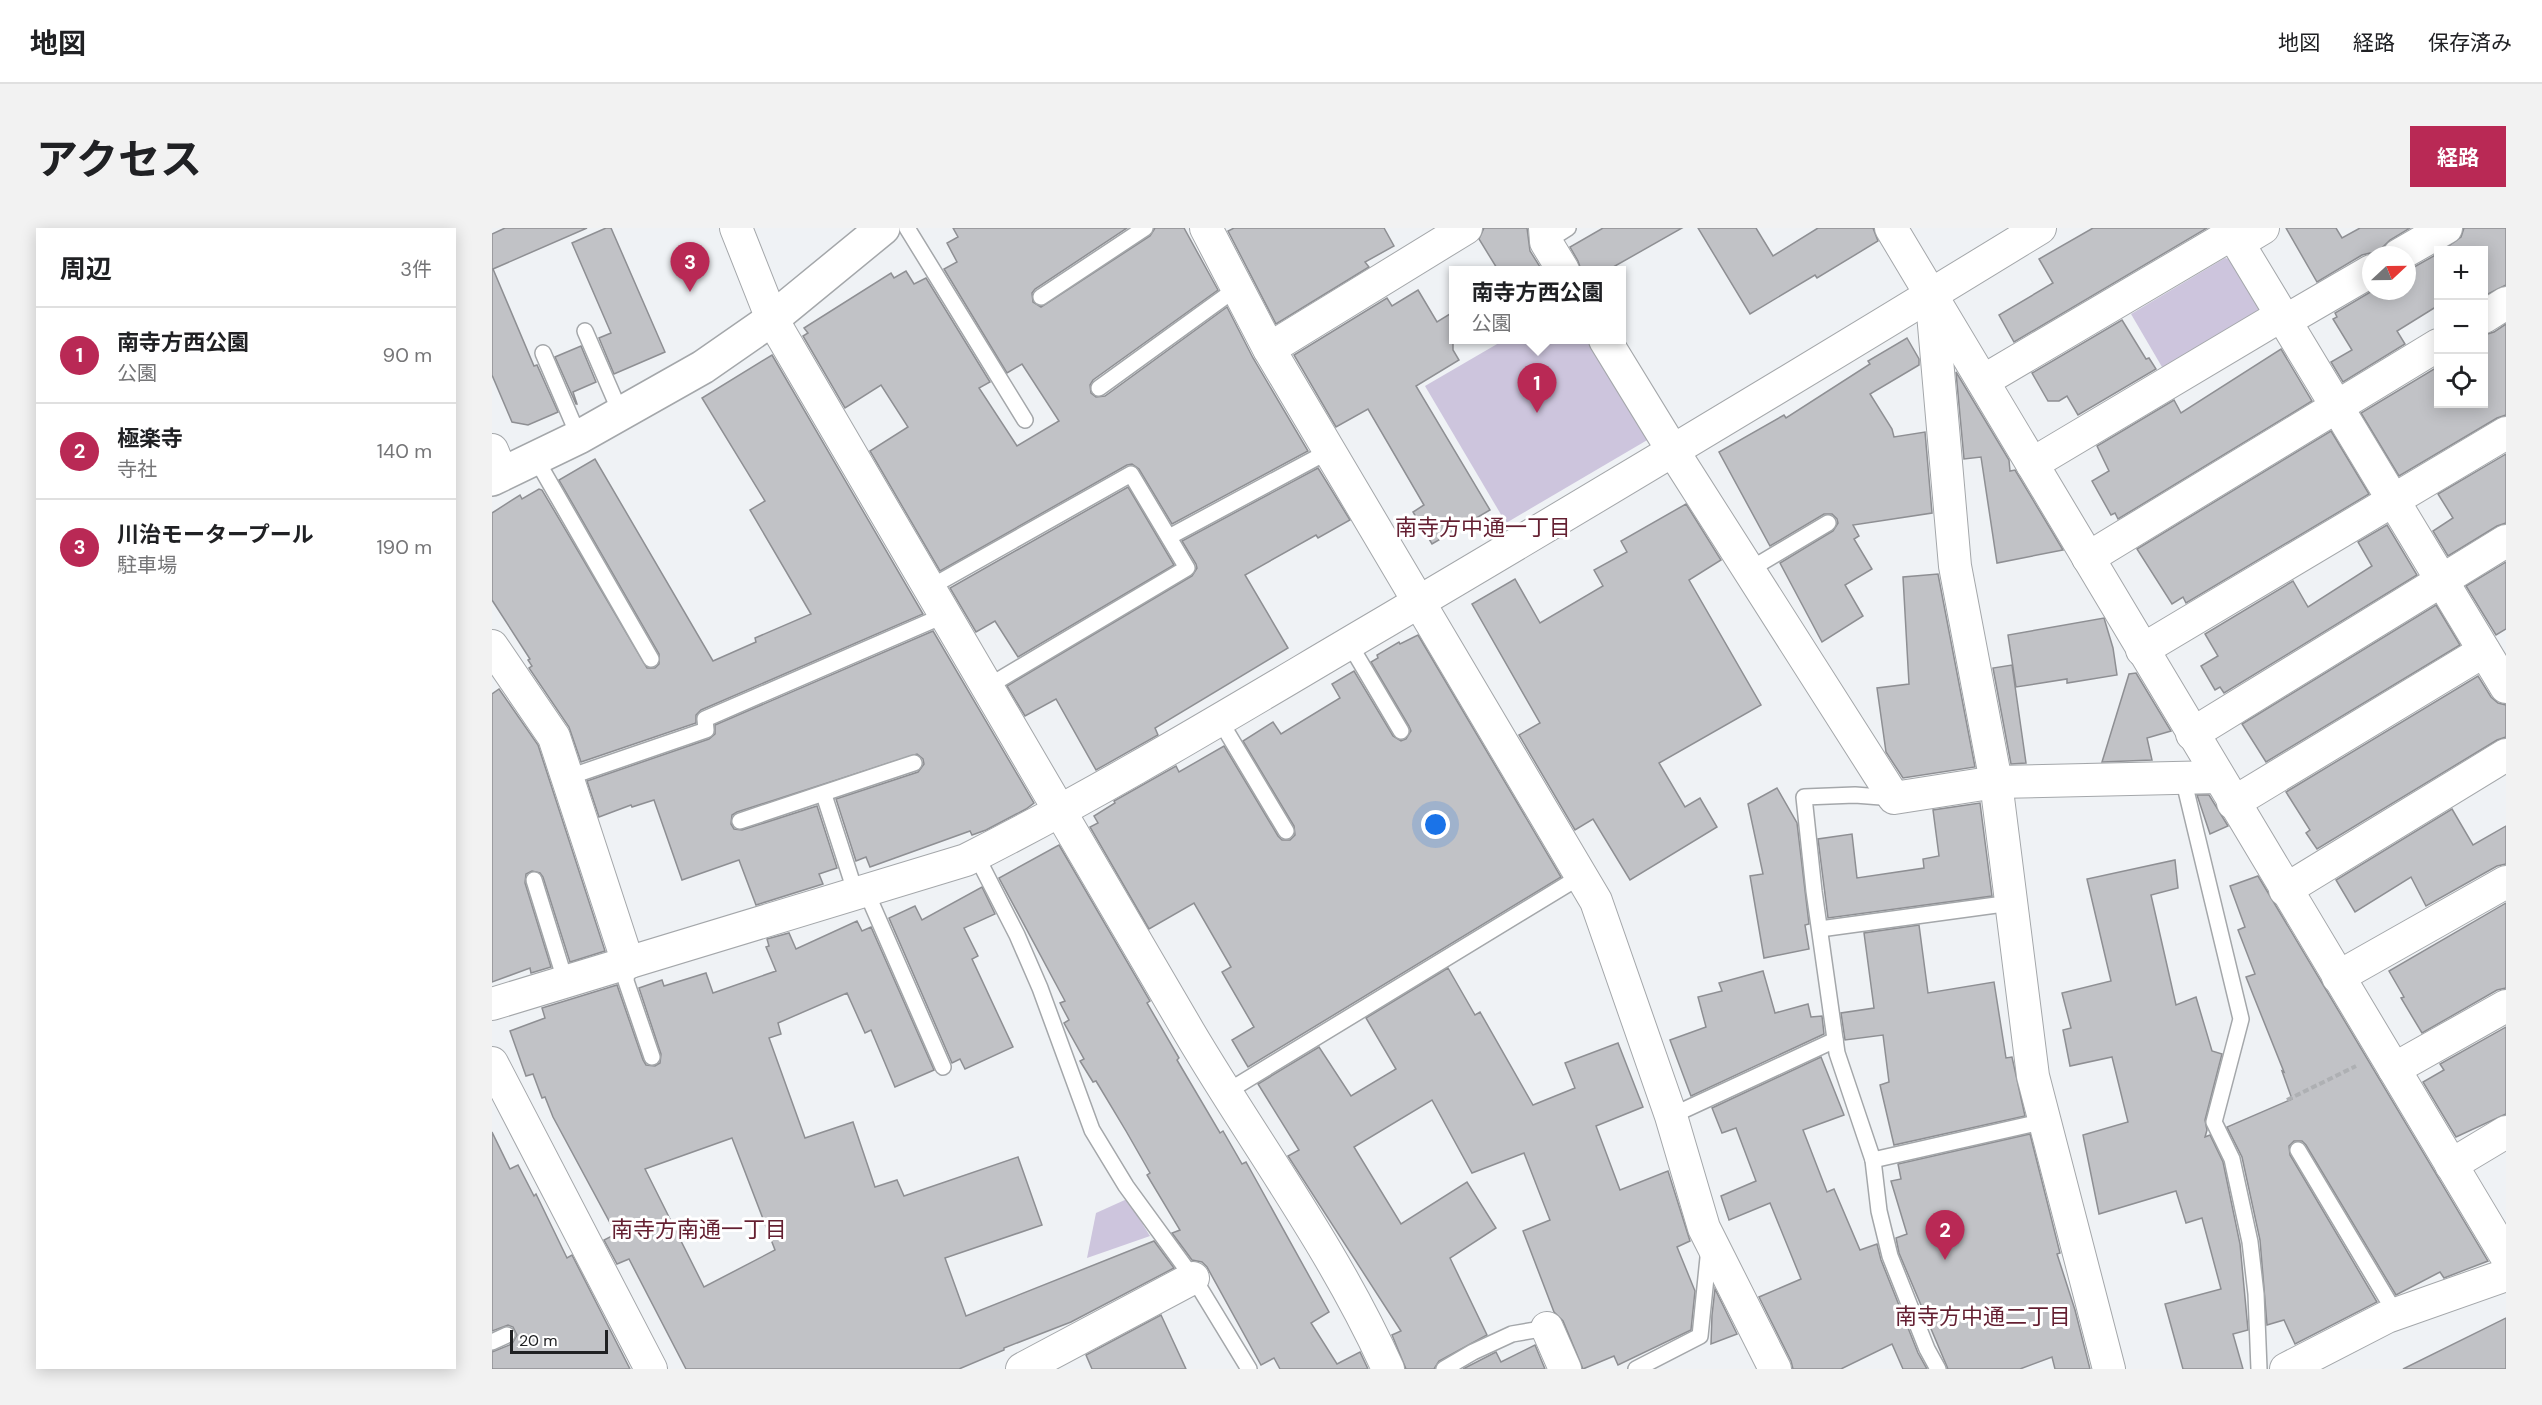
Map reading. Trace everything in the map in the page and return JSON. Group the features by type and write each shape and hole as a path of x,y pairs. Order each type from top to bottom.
{"street":[{"path":"736,228 772,319 1225,1093 1326,1248 1371,1331 1388,1369"},
{"path":"495,468 536,459 703,367 772,319 883,228"},
{"path":"1206,228 1269,349 1596,901 1671,1116 1704,1228 1775,1369"},
{"path":"1269,349 1434,242 1466,228"},
{"path":"1891,228 2225,790 2506,1256"},
{"path":"2415,246 2446,228"},
{"path":"1553,232 1562,266"},
{"path":"492,1004 976,855 1060,812 1419,602 1932,295 2026,232"},
{"path":"1983,381 2241,233 2283,318 2506,687"},
{"path":"2032,464 2283,318 2362,276"},
{"path":"1932,295 1955,566 1996,782 2033,1076 2109,1369"},
{"path":"2488,314 2506,303"},
{"path":"1608,344 1672,451 1894,798 1996,782 2183,778 2225,790 2484,651"},
{"path":"2088,558 2434,348"},
{"path":"2142,650 2506,433"},
{"path":"2192,734 2506,541"},
{"path":"492,646 554,736 628,963"},
{"path":"2285,890 2506,755"},
{"path":"2338,977 2506,882"},
{"path":"2388,1060 2506,1006"},
{"path":"492,1063 651,1369"},
{"path":"2451,1164 2506,1132"},
{"path":"2286,1369 2396,1314 2506,1275"},
{"path":"1022,1369 1193,1278"},
{"path":"1547,1328 1565,1369"}],"lane":[{"path":"908,228 1025,420"},
{"path":"1041,297 1146,228"},
{"path":"1099,388 1237,288"},
{"path":"585,331 621,414"},
{"path":"543,353 579,437"},
{"path":"1168,537 1329,451"},
{"path":"536,459 651,659"},
{"path":"928,588 1131,474 1187,568 987,687"},
{"path":"1749,570 1828,523"},
{"path":"568,777 706,730 705,719 945,615"},
{"path":"1348,643 1401,731"},
{"path":"1219,719 1286,831"},
{"path":"740,821 824,795 914,763"},
{"path":"2183,778 2241,1018 2214,1122 2232,1159 2250,1242 2256,1294 2259,1369"},
{"path":"824,795 861,892 943,1067"},
{"path":"1894,798 1855,795 1804,797 1837,1053 1874,1160 1879,1211 1890,1256 1938,1369"},
{"path":"976,855 1017,935 1040,988 1092,1130 1126,1186 1193,1278 1249,1369"},
{"path":"1225,1093 1581,876"},
{"path":"534,880 566,983"},
{"path":"1820,929 2011,903"},
{"path":"628,963 626,981 652,1057"},
{"path":"1671,1116 1835,1040"},
{"path":"1874,1160 2044,1121"},
{"path":"2298,1150 2396,1314"},
{"path":"1636,1369 1700,1336 1710,1239"},
{"path":"1444,1369 1473,1352 1512,1334 1547,1328"},
{"path":"492,1342 507,1335"}],"path":[{"path":"2287,1100 2388,1060"}],"shaded area":[{"path":"2225,258 2239,261 2267,309 2169,379 2131,314"},
{"path":"1497,344 1592,344 1649,439 1506,523 1425,386"},
{"path":"1127,1199 1150,1236 1087,1258 1096,1213"}],"building":[{"path":"505,228 587,228 493,269 534,366 537,365 558,412 528,425 512,422 492,375 492,234"},
{"path":"611,228 665,352 614,374 599,338 611,333 572,243"},
{"path":"953,228 1127,228 1035,289 1032,293 1033,302 1041,307 1150,236 1155,228 1184,228 1218,290 1093,380 1090,385 1091,393 1096,397 1105,396 1227,307 1253,358 1308,451 1172,524 1139,469 1132,464 1127,465 940,571 870,451 908,427 881,385 845,408 803,336 808,333 804,328 891,273 894,278 906,271 914,284 926,278 990,382 979,388 1017,446 1059,421 1022,364 1007,373 944,269 957,262 947,243 958,237"},
{"path":"1234,228 1384,228 1394,246 1365,262 1369,267 1276,324 1228,231"},
{"path":"1484,228 1527,228 1530,251 1539,266 1496,266 1479,239"},
{"path":"1603,228 1682,228 1615,266 1580,266 1570,247"},
{"path":"1698,228 1756,228 1773,256 1818,228 1873,228 1878,241 1817,278 1815,275 1750,314"},
{"path":"2093,228 2207,228 2014,342 1999,315 2053,283 2039,259"},
{"path":"2286,228 2336,228 2342,238 2360,228 2410,228 2384,246 2362,246 2362,255 2317,282"},
{"path":"2464,228 2506,228 2506,285 2488,294 2488,246 2449,246 2461,237"},
{"path":"2434,256 2434,308 2397,331 2405,344 2343,382 2331,362 2352,350 2333,319 2337,317 2335,313 2362,297 2362,300 2416,300 2416,266"},
{"path":"1418,290 1437,322 1449,314 1449,344 1453,344 1453,350 1459,360 1416,386 1490,510 1432,544 1413,512 1424,505 1368,409 1336,427 1294,355 1387,298 1392,306"},
{"path":"2122,320 2146,359 2149,358 2156,369 2078,415 2067,396 2059,401 2048,401 2032,373"},
{"path":"2506,324 2506,415 2497,418 2399,476 2361,413 2434,369 2434,408 2488,408 2488,334"},
{"path":"1907,338 1919,359 1919,365 1870,394 1892,429 1894,437 1925,432 1932,513 1853,525 1859,536 1854,539 1872,569 1845,585 1863,616 1822,642 1780,563 1833,531 1838,523 1837,519 1832,514 1824,514 1770,546 1719,452 1784,415 1786,418 1870,364 1868,361"},
{"path":"581,346 596,382 573,392 576,404 555,357"},
{"path":"2281,349 2312,401 2118,519 2115,513 2111,515 2092,481 2109,471 2097,446 2174,400 2181,413"},
{"path":"772,355 923,614 701,710 696,715 696,723 581,762 569,727 529,668 532,666 528,660 530,659 492,600 492,513 520,495 522,499 539,489 542,490 647,668 655,668 659,664 659,654 559,480 595,459 713,661 756,642 755,638 811,614 750,510 765,501 702,398"},
{"path":"1956,372 2009,460 2010,471 2015,470 2063,550 1997,563 1981,457 1964,459"},
{"path":"2331,431 2369,494 2186,603 2183,597 2172,604 2137,549"},
{"path":"2506,454 2506,523 2497,526 2448,556 2433,531 2453,518 2438,494"},
{"path":"1318,468 1350,520 1318,538 1316,535 1245,575 1288,648 1155,728 1158,735 1096,770 1056,699 1025,716 1007,686 1192,576 1197,568 1196,564 1182,541"},
{"path":"1128,487 1174,565 1018,657 995,621 976,632 950,588"},
{"path":"1686,504 1721,560 1689,580 1761,705 1659,763 1685,807 1700,798 1717,827 1630,880 1593,819 1575,830 1519,735 1540,723 1472,604 1515,579 1540,623 1603,586 1594,570 1627,552 1621,541"},
{"path":"2387,525 2417,575 2224,693 2220,687 2215,690 2201,666 2218,656 2205,634 2293,581 2308,607 2372,566 2358,542"},
{"path":"2506,562 2506,629 2496,635 2466,586"},
{"path":"1938,574 1975,767 1903,778 1886,752 1877,688 1909,684 1903,577"},
{"path":"2436,605 2460,645 2266,762 2242,724"},
{"path":"2104,618 2113,648 2117,675 2067,683 2067,679 2016,687 2008,635"},
{"path":"933,631 1034,803 1026,809 986,830 972,835 970,831 870,867 866,857 856,861 836,799 918,772 924,764 923,759 917,754 737,812 732,815 731,824 734,829 742,830 817,806 837,868 819,874 823,884 756,905 739,860 682,880 654,800 632,807 631,805 599,817 587,781 709,739 715,734 715,725"},
{"path":"1418,635 1561,877 1248,1067 1232,1040 1254,1027 1222,972 1231,967 1194,903 1149,929 1090,827 1098,823 1094,816 1115,803 1114,801 1176,766 1179,772 1224,746 1278,836 1282,840 1290,840 1295,835 1294,826 1243,741 1273,722 1281,734 1340,698 1332,684 1354,671 1393,736 1401,741 1406,739 1411,731 1409,726 1371,662 1378,658 1377,655 1399,642 1400,644"},
{"path":"2012,665 2026,763 2011,764 1993,668"},
{"path":"2136,673 2171,731 2147,738 2152,760 2102,762 2129,674"},
{"path":"2478,676 2491,697 2498,703 2506,705 2506,737 2497,740 2317,849 2306,833 2310,830 2286,792"},
{"path":"499,689 538,745 605,951 570,962 543,877 540,873 532,871 526,874 525,883 551,967 531,973 530,968 492,982 492,694"},
{"path":"1777,788 1797,823 1809,924 1805,925 1809,949 1764,958 1750,876 1763,874 1748,804"},
{"path":"2197,795 2209,795 2228,826 2210,834"},
{"path":"1980,803 1992,896 1828,918 1818,839 1852,834 1857,878 1924,868 1923,859 1939,856 1933,810"},
{"path":"2452,809 2473,845 2506,826 2506,864 2497,866 2426,906 2411,877 2355,912 2336,880"},
{"path":"1059,845 1150,1001 1147,1003 1179,1058 1177,1060 1220,1133 1223,1131 1242,1164 1246,1162 1329,1312 1311,1323 1337,1364 1360,1352 1368,1369 1280,1369 1274,1358 1261,1365 1207,1267 1202,1262 1192,1260 1172,1233 1180,1230 1147,1175 1150,1173 1126,1131 1096,1081 1093,1082 1080,1061 1084,1059 1064,1023 1069,1020 1060,1003 1065,1001 999,878"},
{"path":"2175,860 2178,888 2151,895 2176,1005 2196,997 2212,1051 2222,1054 2205,1120 2207,1130 2205,1137 2210,1135 2223,1162 2240,1244 2248,1330 2233,1334 2243,1369 2183,1369 2165,1304 2221,1289 2202,1218 2186,1223 2176,1191 2099,1214 2083,1135 2128,1122 2112,1057 2070,1066 2063,1030 2071,1028 2062,993 2111,981 2087,879"},
{"path":"2258,876 2488,1261 2444,1278 2440,1272 2396,1295 2306,1145 2302,1141 2294,1141 2289,1146 2290,1155 2377,1302 2295,1344 2284,1320 2267,1325 2260,1240 2242,1157 2227,1127 2292,1099 2282,1071 2284,1072 2246,977 2255,974 2238,930 2245,927 2230,886"},
{"path":"982,887 995,914 964,928 978,956 972,959 1013,1047 965,1069 960,1059 952,1063 889,918 915,906 922,920"},
{"path":"2506,903 2506,988 2497,990 2422,1033 2401,998 2404,997 2389,971"},
{"path":"857,921 862,931 871,927 934,1070 895,1087 871,1030 865,1033 847,993 778,1023 781,1034 769,1038 805,1138 853,1122 875,1187 897,1180 904,1196 1018,1157 1042,1225 945,1258 966,1316 1154,1241 1174,1268 1071,1322 1004,1348 1004,1350 959,1369 686,1369 629,1259 617,1264 604,1240 616,1234 553,1117 545,1097 542,1098 533,1074 526,1076 510,1031 545,1018 542,1008 617,985 643,1060 646,1065 655,1066 660,1063 661,1054 639,988 662,980 664,986 706,973 713,993 776,971 766,947 769,946 767,939 789,933 796,949","holes":["732,1138 775,1250 704,1287 645,1169"]},
{"path":"1919,925 1928,993 1994,982 2006,1058 2012,1057 2025,1116 1894,1145 1880,1085 1889,1082 1883,1035 1845,1040 1841,1013 1874,1008 1864,933"},
{"path":"1448,968 1475,1015 1480,1012 1533,1105 1575,1088 1565,1063 1618,1043 1643,1107 1596,1126 1620,1190 1668,1171 1690,1241 1677,1247 1695,1291 1691,1330 1618,1365 1614,1356 1583,1369 1563,1321 1554,1312 1523,1231 1550,1220 1524,1153 1472,1173 1432,1100 1354,1147 1401,1224 1467,1182 1496,1228 1450,1258 1487,1335 1439,1361 1434,1369 1406,1369 1392,1335 1401,1331 1288,1156 1299,1150 1258,1084 1319,1047 1351,1096 1396,1069 1366,1018"},
{"path":"1763,971 1775,1013 1808,1004 1811,1017 1822,1016 1824,1034 1691,1096 1670,1040 1706,1027 1698,997 1722,991 1719,983"},
{"path":"2506,1027 2506,1114 2456,1137 2423,1082 2444,1070 2440,1064"},
{"path":"1821,1057 1844,1115 1803,1130 1827,1192 1834,1189 1860,1250 1877,1244 1881,1260 1918,1353 1927,1369 1903,1369 1892,1344 1841,1369 1793,1369 1759,1297 1801,1279 1770,1203 1729,1220 1721,1196 1756,1181 1736,1128 1722,1133 1712,1108"},
{"path":"492,1132 510,1169 518,1165 534,1196 536,1194 567,1258 572,1255 630,1369 492,1369 492,1352 512,1344 517,1335 513,1327 508,1325 492,1331"},
{"path":"2030,1134 2060,1253 2057,1254 2075,1310 2090,1369 2055,1369 2052,1357 2020,1369 1948,1369 1899,1253 1896,1238 1907,1234 1891,1181 1901,1179 1898,1164"},
{"path":"1715,1289 1737,1334 1711,1344 1712,1315"},
{"path":"1161,1315 1186,1369 1092,1369 1086,1355"},
{"path":"2506,1318 2506,1369 2403,1369"},
{"path":"1535,1345 1545,1369 1463,1369 1496,1352 1501,1362"}],"place":[{"name":"川治モータープール","path":"690,292"},
{"name":"南寺方西公園","path":"1537,413"},
{"name":"極楽寺","path":"1945,1260"}],"district":[{"name":"南寺方中通一丁目","path":"1483,527"},
{"name":"南寺方南通一丁目","path":"699,1229"},
{"name":"南寺方中通二丁目","path":"1983,1316"}]}
